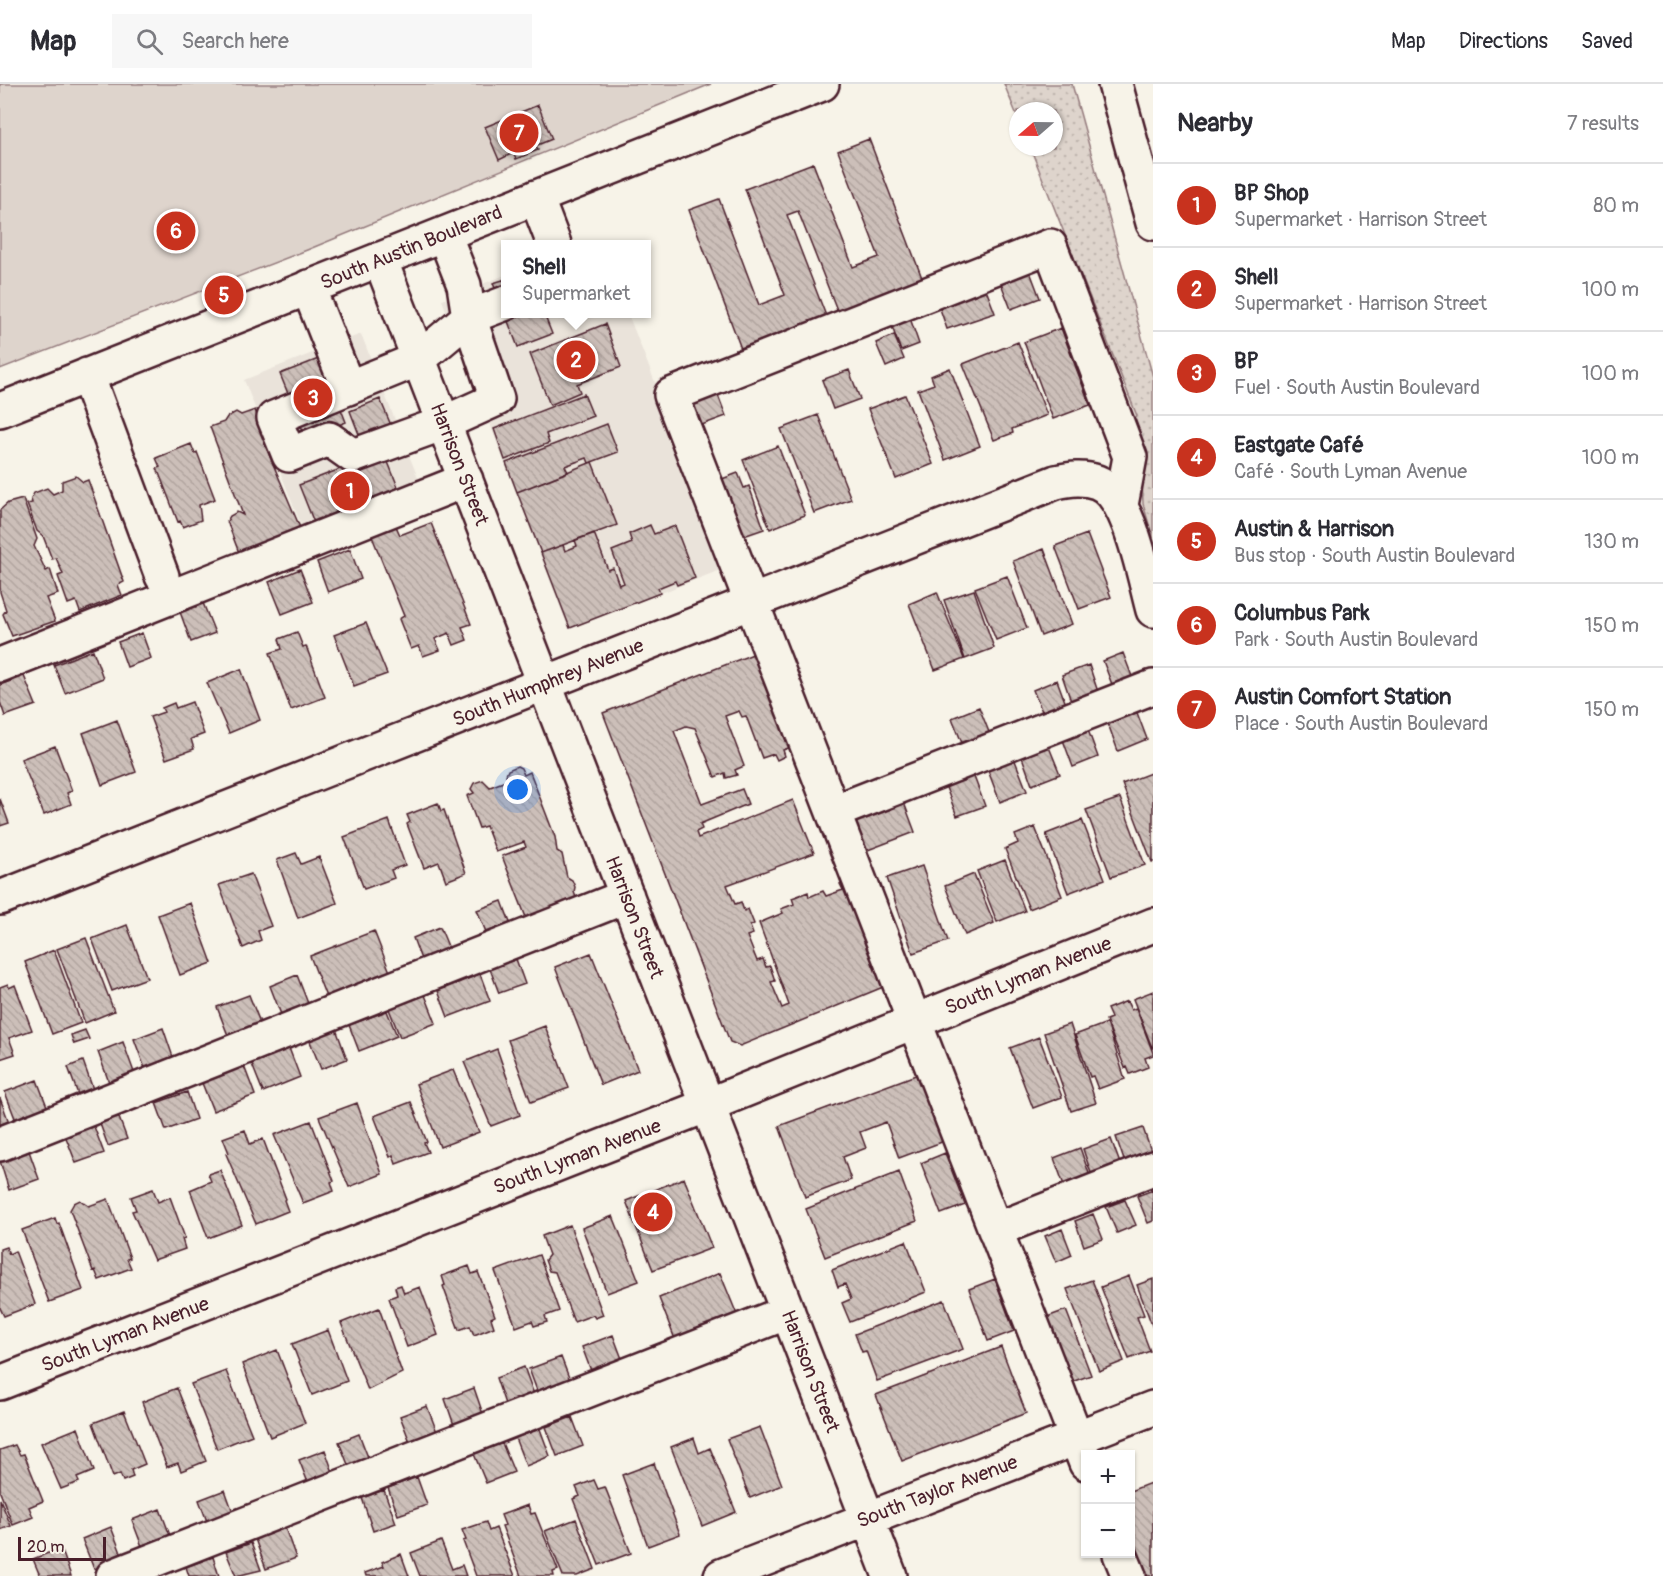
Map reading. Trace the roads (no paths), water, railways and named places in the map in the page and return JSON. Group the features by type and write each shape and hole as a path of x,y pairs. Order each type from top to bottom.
{"main road":[{"name":"South Austin Boulevard","path":"0,410 822,84"},
{"path":"1115,84 1153,223"},
{"path":"536,197 552,240"},
{"path":"444,234 464,285 469,317 497,399 444,423 353,456 329,439 289,455 274,418 419,359 469,317 501,305"},
{"path":"1081,1450 671,395 1050,246 1130,457 1121,506 1153,610"},
{"name":"Harrison Street","path":"380,259 890,1576"},
{"path":"308,287 348,388"},
{"path":"87,375 162,576"},
{"name":"South Humphrey Avenue","path":"0,898 1056,482 1075,478 1098,482 1111,491 1121,506"},
{"path":"0,665 466,480"},
{"path":"834,812 1153,687"},
{"path":"0,1144 627,896"},
{"name":"South Lyman Avenue","path":"0,1383 708,1105 1153,925"},
{"path":"995,1230 1153,1168"},
{"path":"113,1576 788,1311"},
{"name":"South Taylor Avenue","path":"721,1576 868,1518 1081,1450 1153,1408"},
{"path":"1122,1558 1129,1576"}],"place":[{"name":"Austin Comfort Station","path":"519,133"},
{"name":"Columbus Park","path":"176,231"},
{"name":"Austin & Harrison","path":"224,295"},
{"name":"Shell","path":"576,360"},
{"name":"BP","path":"313,398"},
{"name":"BP Shop","path":"350,491"},
{"name":"Eastgate Café","path":"653,1212"}]}
